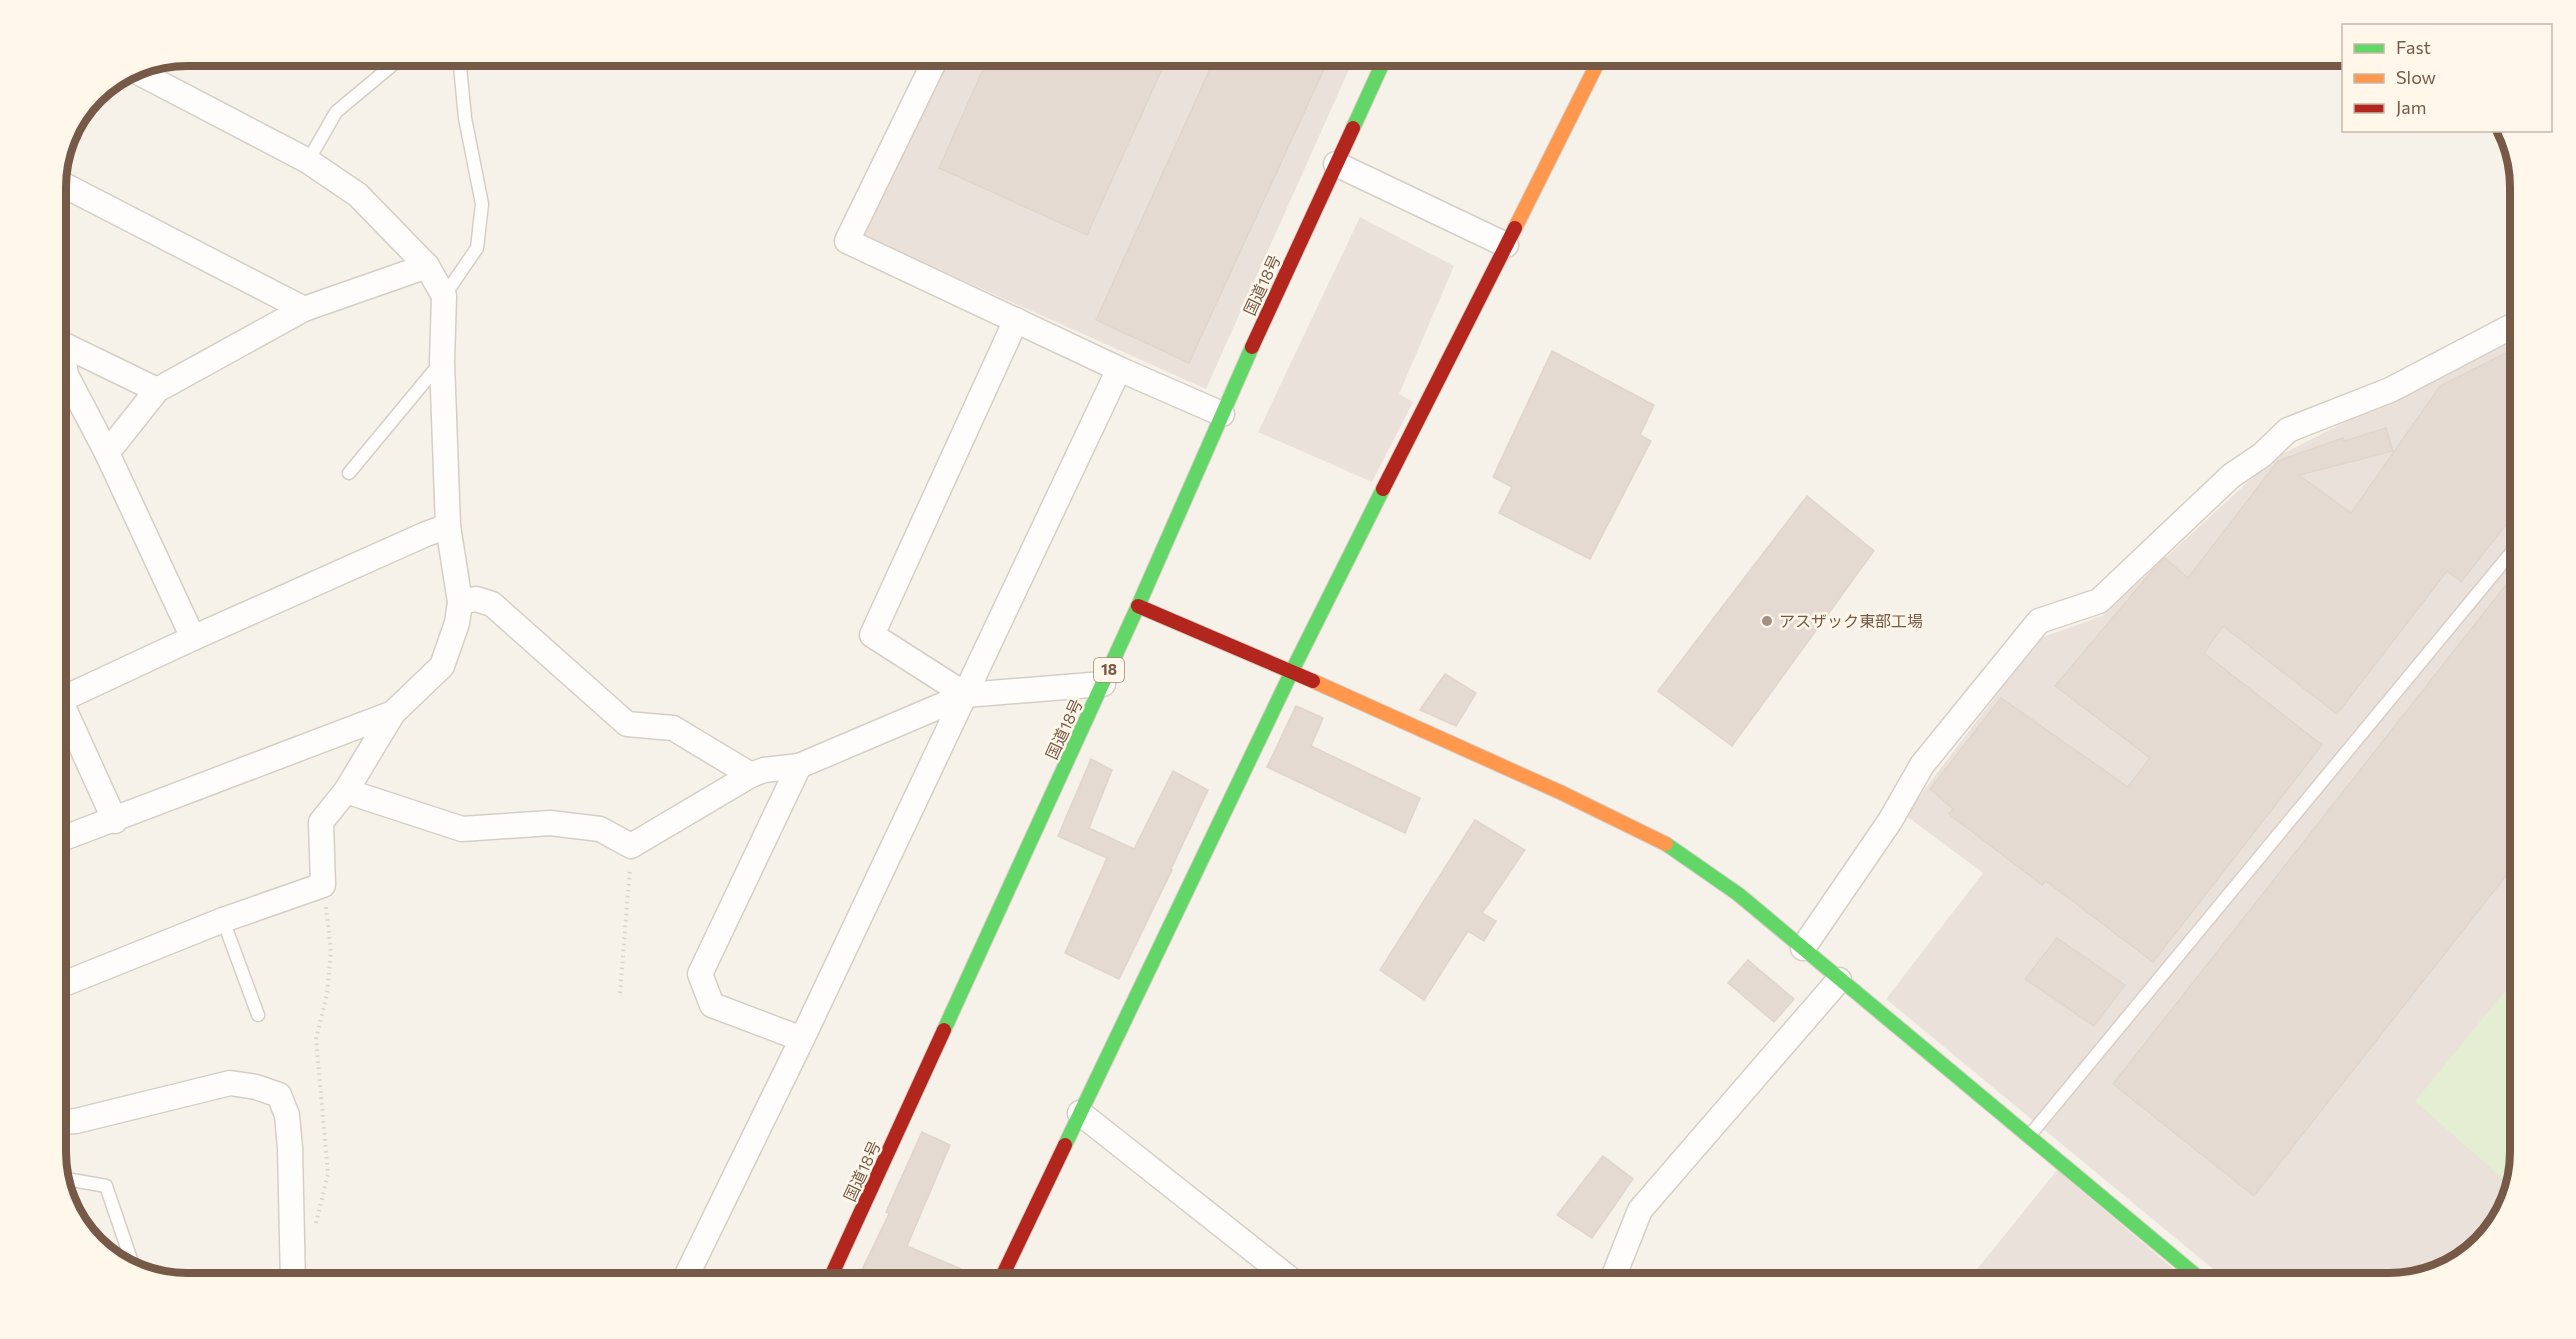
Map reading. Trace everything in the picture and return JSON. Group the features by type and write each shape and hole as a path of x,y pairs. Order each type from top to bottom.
{"main road":[{"name":"国道18号","path":"833,1273 1381,66"},
{"path":"1004,1273 1292,671 1596,66"},
{"path":"1138,606 1292,671 1429,735 1562,793 1661,841 1738,894 2192,1273"}],"street":[{"path":"932,66 847,241 1119,369 1222,414"},
{"path":"66,983 223,920 323,885 321,822 346,791 393,713 442,666 457,623 460,602 448,526 442,362 444,296 427,266 358,195 308,161 142,74"},
{"path":"1336,164 1506,244"},
{"path":"66,186 304,309"},
{"path":"107,453 157,390 304,309 427,266"},
{"path":"966,695 872,635 1016,320"},
{"path":"1803,948 1890,821 1922,765 2039,621 2099,601 2231,476 2262,455 2288,430 2390,390 2510,327"},
{"path":"66,347 157,390"},
{"path":"688,1273 966,695 1119,369"},
{"path":"66,375 107,453 193,638"},
{"path":"66,692 448,526"},
{"path":"460,602 476,599 492,604 627,724 673,728 751,775"},
{"path":"346,791 462,829 550,824 600,829 631,846 751,775 764,770 799,766 966,695 1102,684"},
{"path":"66,713 115,821"},
{"path":"66,838 115,821 393,713"},
{"path":"799,766 700,974 711,1005 802,1039"},
{"path":"1615,1273 1640,1210 1839,980"},
{"path":"66,1122 231,1083 255,1087 279,1095 287,1116 290,1148 293,1273"},
{"path":"1080,1113 1280,1273"}],"lane":[{"path":"308,161 336,112 391,66"},
{"path":"444,296 477,248 482,204 465,118 460,66"},
{"path":"349,473 442,362"},
{"path":"2029,1136 2510,554"},
{"path":"223,920 258,1015"},
{"path":"69,1179 106,1186 131,1260"}],"path":[{"path":"620,993 631,846"},
{"path":"315,1226 328,1174 316,1040 327,994 331,952 323,885"}],"shaded area":[{"path":"943,66 1351,66 1206,389 864,236"},
{"path":"1360,217 1454,266 1399,394 1413,402 1372,482 1258,432"},
{"path":"2510,339 2509,1168 2498,1206 2480,1232 2469,1243 2443,1261 2405,1272 2218,1273 1886,999 1983,873 1905,815 2040,638 2102,616 2274,458"},
{"path":"2057,1170 2178,1273 1974,1273"}],"green space":[{"path":"2510,985 2510,1152 2506,1182 2415,1101"}],"building":[{"path":"985,66 1163,66 1087,235 939,168"},
{"path":"1211,66 1325,66 1189,363 1096,320"},
{"path":"1552,351 1654,405 1640,435 1651,441 1590,559 1499,513 1512,487 1493,477"},
{"path":"2510,351 2510,520 2461,582 2447,571 2337,714 2223,626 2204,653 2322,745 2153,962 2046,881 2042,885 1949,814 1953,809 1930,789 2001,698 2128,787 2150,758 2055,686 2165,558 2188,578 2278,461 2343,438 2344,441 2386,428 2393,451 2299,475 2351,513 2440,386"},
{"name":"アスザック東部工場","path":"1807,496 1874,551 1732,746 1658,691"},
{"path":"2510,580 2510,871 2254,1196 2113,1084"},
{"path":"1445,674 1476,693 1456,726 1420,710"},
{"path":"1296,706 1323,718 1311,746 1420,798 1405,833 1267,767"},
{"path":"1091,759 1112,770 1089,828 1134,849 1173,771 1208,790 1119,979 1065,953 1107,858 1058,836"},
{"path":"1475,820 1525,850 1482,913 1496,921 1484,941 1468,931 1424,1000 1380,970"},
{"path":"2057,938 2125,985 2094,1026 2025,979"},
{"path":"1748,960 1794,999 1774,1022 1728,983"},
{"path":"922,1132 950,1145 907,1246 970,1273 860,1273 889,1214 886,1212"},
{"path":"1603,1156 1633,1179 1592,1238 1557,1215"}],"traffic: fast":[{"path":"1353,128 1381,66"},
{"path":"944,1030 1138,606 1252,347"},
{"path":"1065,1145 1292,671 1383,489"},
{"path":"1666,844 1738,894 2193,1273"}],"traffic: slow":[{"path":"1515,228 1596,66"},
{"path":"1313,681 1562,793 1666,844"}],"traffic: jam":[{"path":"1252,347 1353,128"},
{"path":"1383,489 1515,228"},
{"path":"1138,606 1313,681"},
{"path":"833,1273 944,1030"},
{"path":"1004,1273 1065,1145"}],"place":[{"name":"アスザック東部工場","path":"1767,621"}]}
